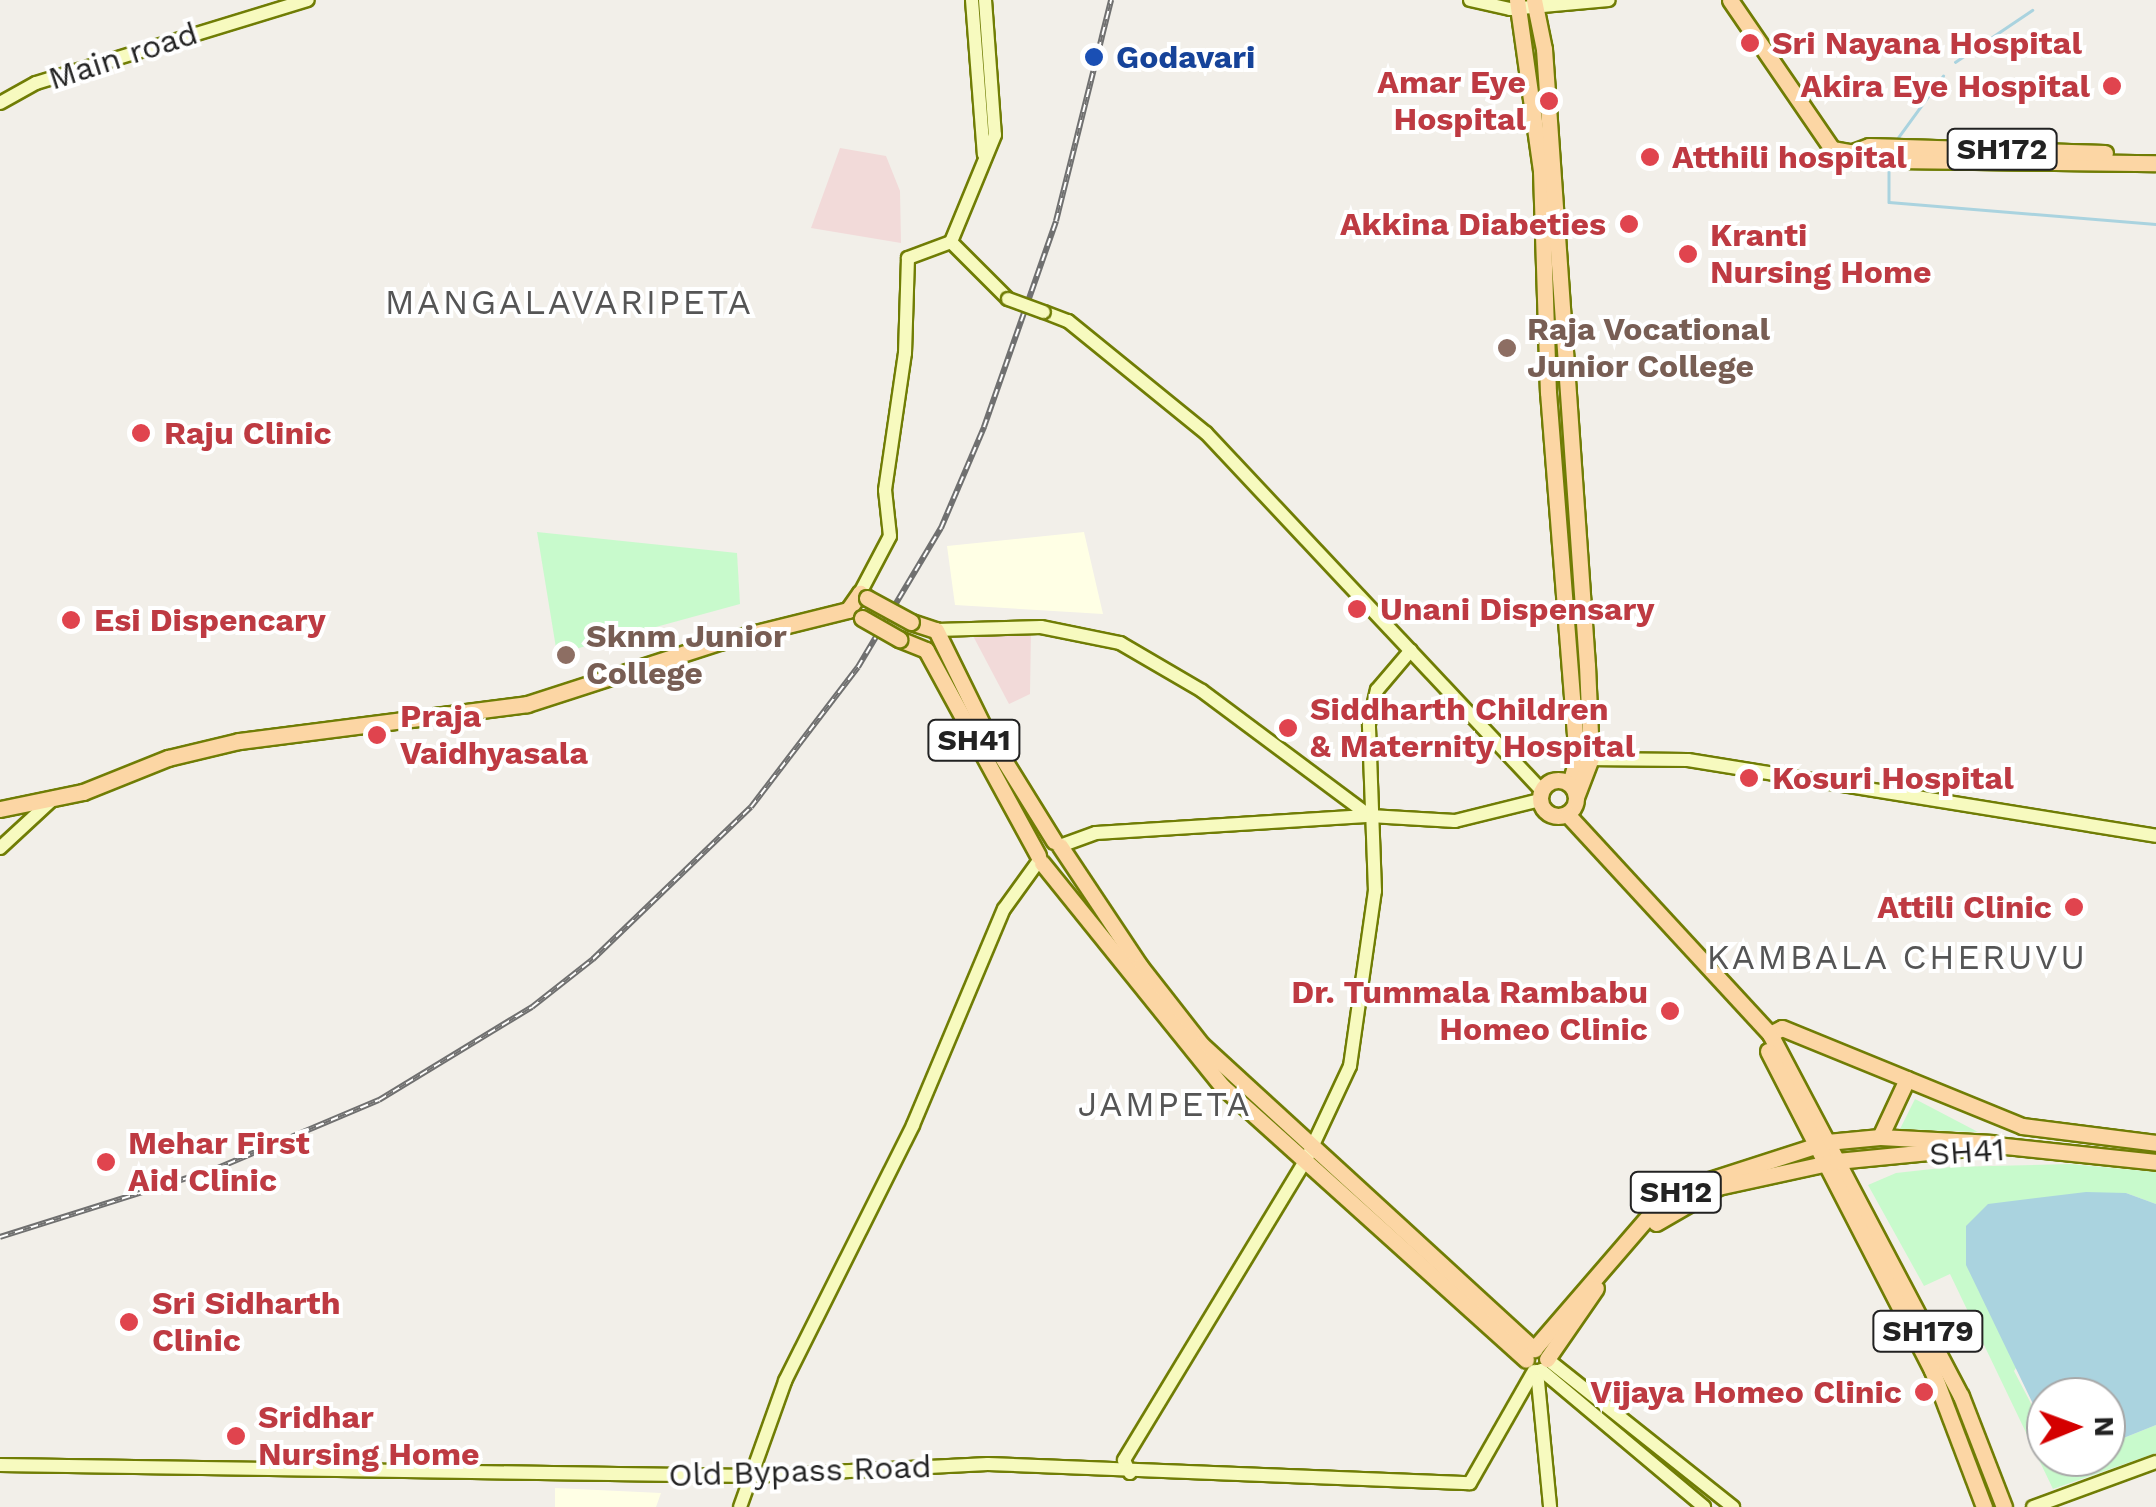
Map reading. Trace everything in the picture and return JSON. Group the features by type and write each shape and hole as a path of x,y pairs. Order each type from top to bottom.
{"main road":[{"name":"SH172","path":"1730,0 1814,129 1832,149 1892,160 2156,163"},
{"path":"1526,4 1541,171 1548,392 1584,759 1564,815"},
{"name":"SH172","path":"1850,153 1869,146 2156,154"},
{"path":"0,809 55,797 240,741 526,704 719,642 855,614 864,596 914,623 936,630"},
{"name":"SH41","path":"855,614 926,650 1040,859 1169,1026 1536,1363"},
{"name":"SH41","path":"936,630 984,728 1057,843 1140,966 1244,1095"},
{"path":"1541,795 1556,780 1573,790"},
{"name":"SH179","path":"1541,795 1547,812 1564,815 1770,1034 1820,1144"},
{"name":"SH179","path":"1564,815 1763,1040 1938,1366 2004,1507"},
{"path":"1040,859 1060,861 1057,843"},
{"path":"1770,1034 1782,1028 2022,1126 2156,1143"},
{"path":"1880,1137 1907,1079"},
{"name":"SH12","path":"1536,1363 1676,1192 1820,1144 1880,1137 1993,1144"},
{"name":"SH41","path":"1830,1163 1993,1144 2156,1162"},
{"name":"SH12","path":"1536,1363 1597,1287 1663,1216 1718,1187 1830,1163"},
{"name":"SH179","path":"1938,1366 1984,1507"}],"street":[{"name":"Main road","path":"0,103 36,84 308,0"},
{"path":"972,0 984,155"},
{"path":"864,596 890,536 885,490 906,353 908,258 951,242 995,135 985,0"},
{"path":"1470,0 1526,4 1609,0"},
{"path":"951,242 1008,299 1068,321 1206,432 1541,795 1455,820 1370,816 1096,833 1057,843"},
{"path":"936,630 1041,627 1120,643 1202,691 1370,816"},
{"path":"1130,1472 1124,1460 1309,1153 1346,1076 1361,1020 1375,891 1370,816 1372,709 1377,690 1411,650"},
{"path":"1584,759 1688,760 2156,836"},
{"path":"0,848 55,797"},
{"path":"740,1507 786,1381 913,1125 1004,909 1040,859"},
{"path":"1536,1363 1733,1507"},
{"path":"1536,1363 1662,1477 1704,1507"},
{"path":"1536,1363 1550,1507"},
{"name":"Old Bypass Road","path":"0,1465 751,1476 988,1464 1470,1483 1536,1363"},
{"path":"2033,1507 2156,1462"},
{"path":"1662,1477 1672,1463"}],"shaded area":[{"path":"840,148 886,156 900,191 901,243 811,228"},
{"path":"1084,532 1103,614 955,605 947,546"},
{"path":"1031,629 1030,694 1009,704 971,632"},
{"path":"555,1488 661,1493 656,1507 555,1507"}],"green space":[{"path":"537,532 737,553 740,604 557,654"},
{"path":"1915,1099 1978,1132 1900,1129"},
{"path":"2070,1164 2156,1172 2156,1204 2126,1193 2014,1371 2026,1394 2026,1433 1950,1274 1924,1286 1868,1185 1896,1173 1950,1167"},
{"path":"2156,1425 2156,1453 2126,1463 2126,1437"},
{"path":"2047,1477 2087,1477 2053,1489"}],"water":[{"path":"2086,1192 2126,1193 2156,1204 2156,1425 2126,1437 2126,1377 2026,1377 2026,1390 1966,1265 1966,1226 1988,1204"}],"waterway":[{"path":"1955,62 2032,10"},
{"path":"1897,139 1943,76"},
{"path":"1889,169 1889,202 2156,224"}],"railway":[{"path":"0,1237 213,1170 379,1100 532,1007 593,959 751,807 858,667 941,528 984,427 1056,221 1111,0"}],"place":[{"name":"Sri Nayana Hospital","path":"1750,43"},
{"name":"Godavari","path":"1094,57"},
{"name":"Akira Eye Hospital","path":"2112,86"},
{"name":"Amar Eye Hospital","path":"1549,101"},
{"name":"Atthili hospital","path":"1650,157"},
{"name":"Akkina Diabeties","path":"1629,224"},
{"name":"Kranti Nursing Home","path":"1688,254"},
{"name":"Raja Vocational Junior College","path":"1507,348"},
{"name":"Raju Clinic","path":"141,433"},
{"name":"Unani Dispensary","path":"1357,609"},
{"name":"Esi Dispencary","path":"71,620"},
{"name":"Sknm Junior College","path":"566,655"},
{"name":"Siddharth Children & Maternity Hospital","path":"1288,728"},
{"name":"Praja Vaidhyasala","path":"377,735"},
{"name":"Kosuri Hospital","path":"1749,778"},
{"name":"Attili Clinic","path":"2074,907"},
{"name":"Dr. Tummala Rambabu Homeo Clinic","path":"1670,1011"},
{"name":"Mehar First Aid Clinic","path":"106,1162"},
{"name":"Sri Sidharth Clinic","path":"129,1322"},
{"name":"Vijaya Homeo Clinic","path":"1924,1392"},
{"name":"Sridhar Nursing Home","path":"236,1436"}],"district":[{"name":"MANGALAVARIPETA","path":"569,302"},
{"name":"KAMBALA CHERUVU","path":"1897,957"},
{"name":"JAMPETA","path":"1165,1104"}]}
